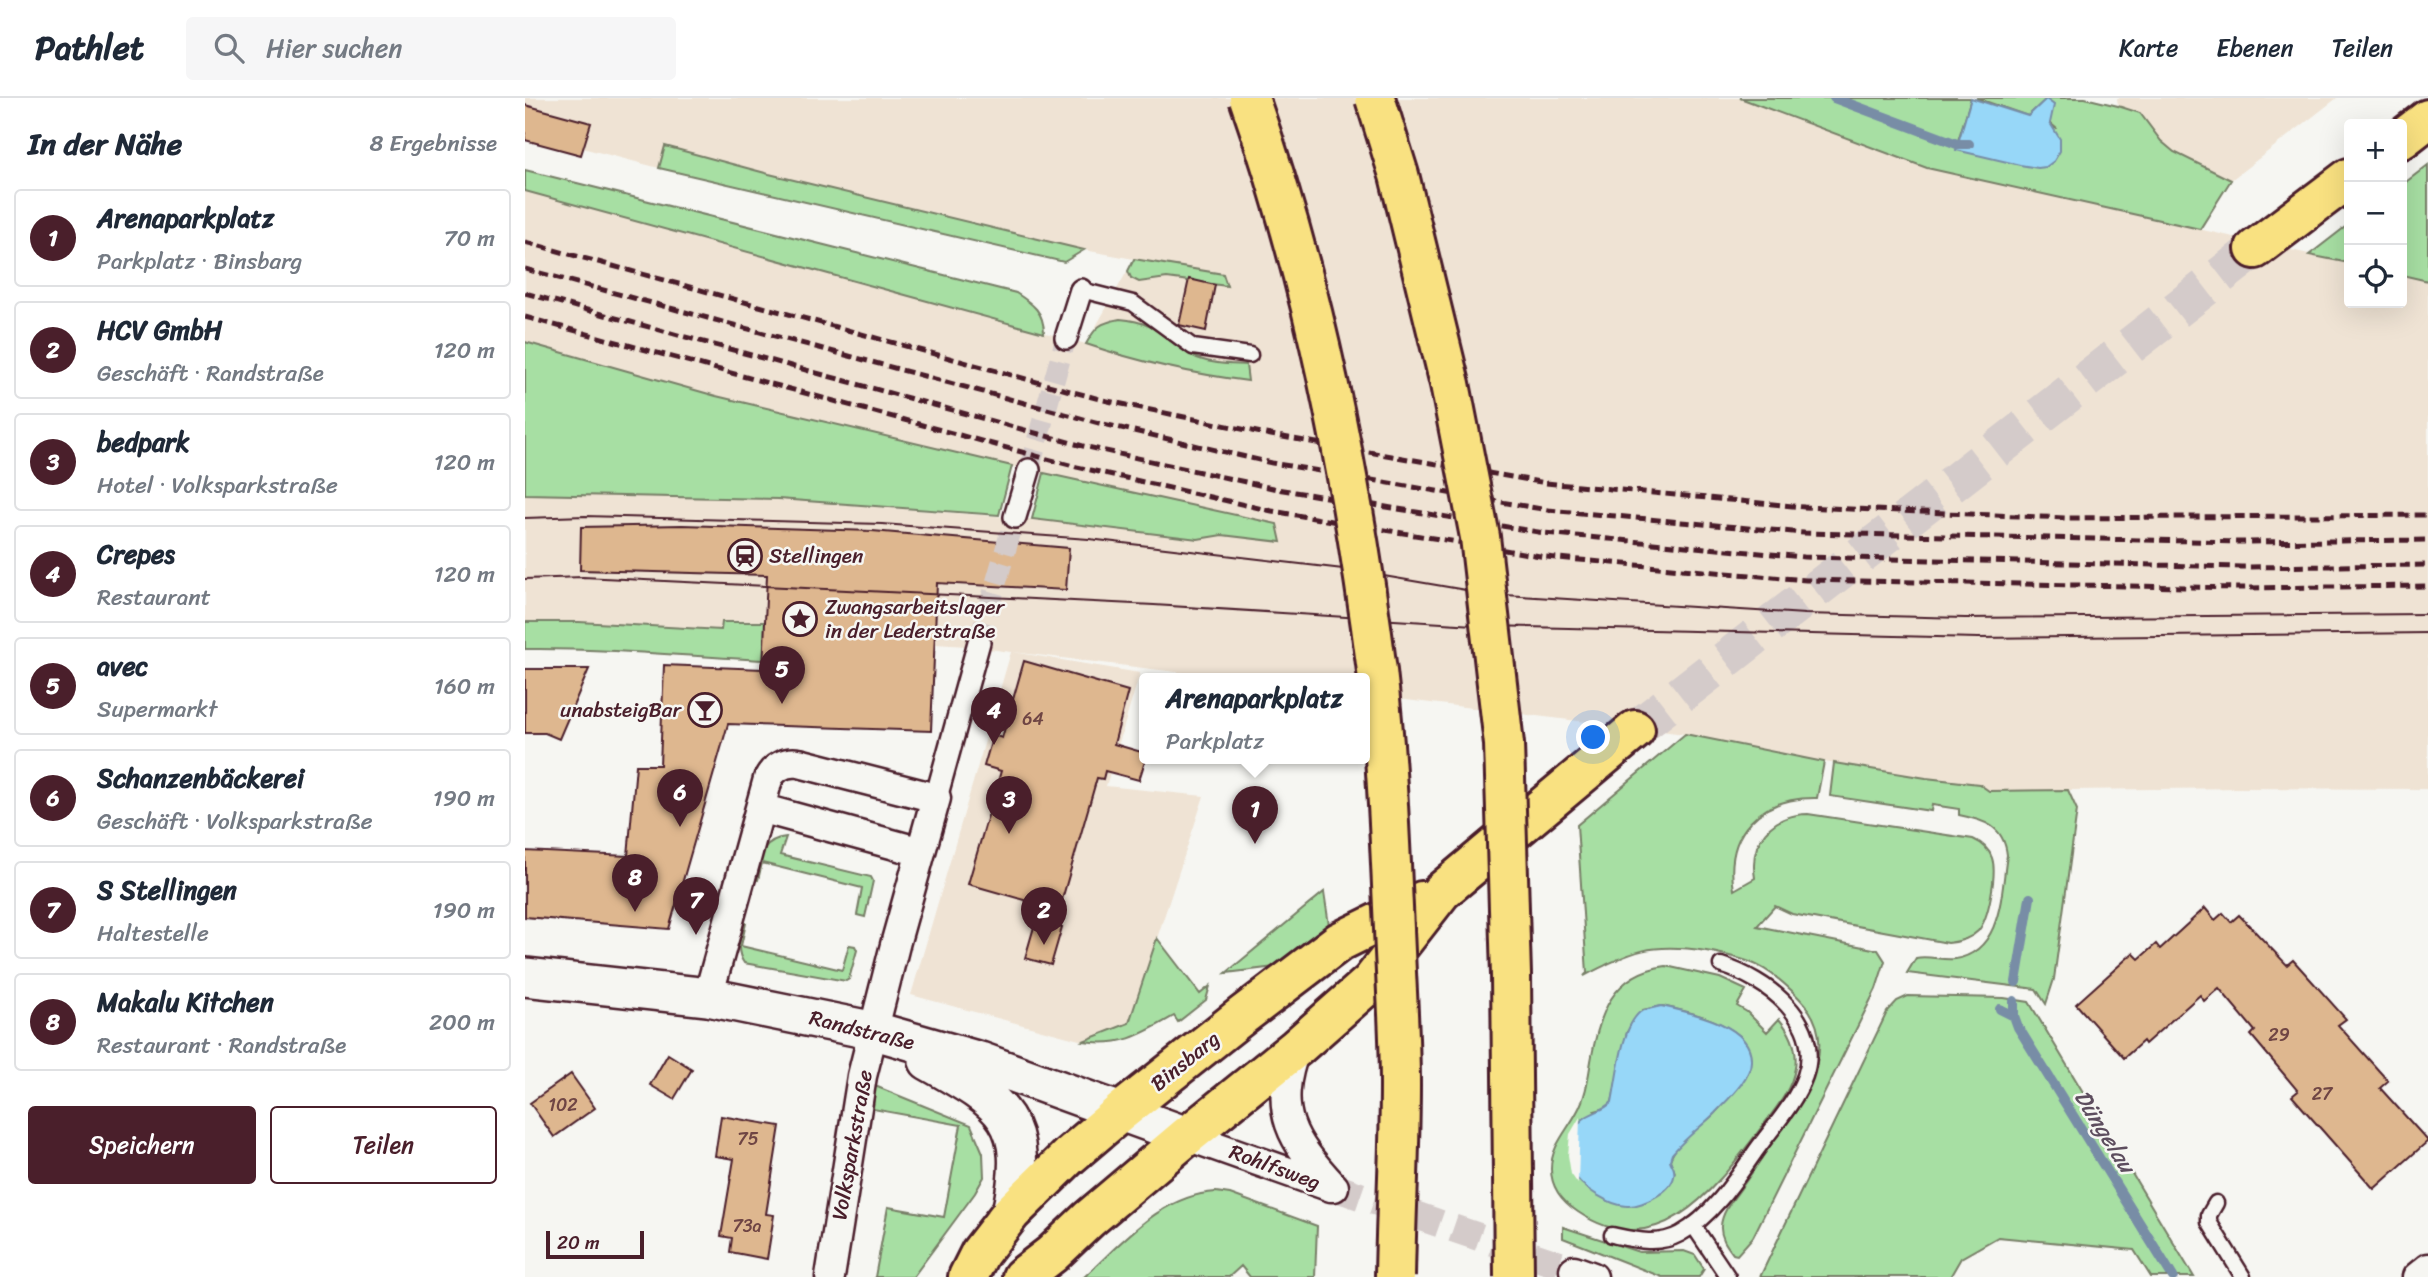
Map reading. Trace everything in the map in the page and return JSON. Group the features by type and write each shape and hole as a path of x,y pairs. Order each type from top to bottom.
{"main road":[{"path":"1249,98 1277,180 1317,330 1361,554 1377,672 1389,817 1400,1083 1395,1277"},
{"path":"1375,98 1399,175 1450,384 1480,537 1504,744 1511,975 1514,1277"},
{"path":"2407,135 2428,119"},
{"path":"2255,249 2344,182"},
{"name":"Binsbarg","path":"1022,1277 1371,982 1443,891 1635,730"},
{"name":"Binsbarg","path":"968,1277 980,1253 1011,1213 1069,1156 1122,1111 1339,942 1443,891"}],"street":[{"path":"1066,338 1080,290"},
{"path":"1015,517 1028,470"},
{"name":"Volksparkstraße","path":"830,1277 862,1076 896,940 979,642"},
{"path":"708,996 771,773 781,765 792,762 936,798"},
{"path":"759,808 921,852"},
{"name":"Randstraße","path":"525,977 708,996 875,1031 980,1061 1188,1136"},
{"path":"875,1031 963,1081 995,1105 1008,1120 1019,1152 1019,1171 1011,1213"},
{"name":"Rohlfsweg","path":"1188,1136 1334,1188 1306,1157 1288,1122 1286,1086 1296,1048"},
{"path":"2417,1277 2428,1268"}],"lane":[{"path":"1080,290 1133,303 1193,347 1250,355"},
{"path":"1612,1235 1655,1242 1679,1234 1693,1224 1715,1204 1739,1175 1795,1096 1805,1075 1809,1044 1804,1030 1789,1007 1752,977 1721,965"},
{"path":"2216,1203 2209,1215 2209,1222 2243,1277"},
{"path":"1693,1224 1728,1277"}],"shaded area":[{"path":"525,98 1740,98 1927,168 2344,262 2344,308 2407,308 2407,276 2428,281 2428,789 1989,791 1979,784 1824,762 1685,734 1370,696 1370,673 1184,673 1013,652 1140,673 1106,786 1204,796 1129,1023 1083,1041 911,995 1011,652 967,646 579,622 525,622 525,494 778,499 1031,519 1044,474 716,396 525,342 525,191 1086,344 1134,259 1084,250 769,174 666,146 659,168 525,133"},
{"path":"2117,98 2337,98 2231,180 2174,152 2161,141 2140,113 2118,106"}],"green space":[{"path":"1740,98 1971,98 1957,144 2056,128 2050,123 2046,99 2028,116 1976,98 2085,98 2140,113 2161,141 2174,152 2231,180 2200,229 1927,168"},
{"path":"665,146 769,174 1084,250 1064,262 659,168"},
{"path":"2428,165 2428,281 2407,276 2407,181"},
{"path":"525,170 1016,293 1040,314 1044,333 525,191"},
{"path":"2344,228 2344,262 2309,255"},
{"path":"1134,259 1223,274 1227,286 1167,278 1139,282 1131,278 1128,271"},
{"path":"1120,319 1145,324 1197,358 1215,363 1246,365 1248,381 1166,367 1086,344 1099,326"},
{"path":"525,342 716,396 1012,466 999,515 778,499 525,494"},
{"path":"1044,473 1277,524 1281,542 1222,535 1198,539 1032,519"},
{"path":"525,622 579,622 721,630 722,622 765,622 764,660 615,651 525,649"},
{"path":"1685,734 1824,762 1817,798 1797,799 1779,804 1750,822 1735,851 1732,870 1734,890 1755,878 1756,853 1765,832 1783,819 1808,814 1973,839 1987,849 1993,865 1991,896 1986,917 1975,934 1960,941 1948,943 1792,914 1775,906 1757,926 1878,950 1885,961 1876,989 1753,1237 1737,1255 1733,1254 1723,1238 1722,1220 1729,1204 1810,1083 1819,1049 1818,1032 1812,1015 1799,998 1767,971 1735,957 1706,951 1656,948 1616,960 1584,976 1587,973 1577,825"},
{"path":"1834,763 1979,784 1989,791 2068,790 2077,810 2054,979 2046,1004 2036,989 1907,973 1916,958 1955,959 1971,954 1983,945 1997,918 2001,902 2007,855 2005,845 2002,837 1991,826 1959,815 1959,809 1932,805 1931,811 1830,796"},
{"path":"786,837 780,855 871,877 873,881 865,917 857,915 862,888 762,863 758,880 754,879 766,846"},
{"path":"1324,892 1329,925 1275,967 1226,973"},
{"path":"744,922 746,923 741,946 842,970 849,945 855,946 857,950 849,979 846,981 744,963 739,949"},
{"path":"1157,938 1200,994 1210,986 1206,1000 1178,1022 1174,1016 1131,1038 1109,1042 1083,1041 1129,1023"},
{"path":"1666,966 1720,978 1746,990 1737,1006 1767,1032 1779,1019 1793,1042 1796,1061 1793,1078 1779,1104 1738,1158 1701,1199 1680,1215 1657,1226 1633,1230 1606,1226 1578,1212 1563,1199 1556,1188 1551,1169 1557,1146 1583,1100 1598,1027 1604,1012 1621,987 1648,970","holes":["1662,1006 1713,1020 1740,1036 1746,1075 1717,1110 1678,1146 1670,1160 1674,1170 1595,1111 1606,1108 1612,1102 1627,1032 1643,1010"]},
{"path":"1908,996 2004,998 2029,1002 2194,1277 2151,1277 2134,1250 1998,1237 1961,1258 1950,1277 1760,1277 1887,1012 1897,1001"},
{"path":"875,1086 971,1125 983,1153 984,1177 975,1193 913,1277 875,1277 888,1207 944,1217 961,1125 873,1109"},
{"path":"1216,1192 1230,1194 1317,1226 1315,1277 1250,1277 1241,1266 1229,1277 1084,1277 1144,1222 1160,1211 1196,1195"},
{"path":"1563,1227 1639,1252 1684,1251 1695,1255 1704,1269 1699,1277 1662,1277 1563,1238"}],"water":[{"path":"1971,98 2028,116 2046,99 2054,105 2050,123 2060,139 2060,151 2054,161 2046,167 2038,168 1956,150"},
{"path":"1661,1006 1702,1016 1731,1029 1749,1048 1750,1068 1732,1096 1672,1154 1670,1160 1674,1177 1671,1184 1650,1200 1634,1206 1621,1205 1597,1195 1577,1179 1574,1173 1573,1135 1585,1117 1612,1102 1624,1041 1634,1019 1642,1011"}],"pier":[{"path":"1580,1117 1578,1184 1571,1174 1568,1155 1570,1134"}],"building":[{"path":"525,105 591,123 581,155 525,140"},
{"path":"1189,279 1215,285 1206,331 1179,325"},
{"path":"682,525 872,531 1069,548 1066,590 937,583 931,731 728,724 669,929 525,917 525,851 628,856 636,765 660,765 664,665 763,669 767,575 580,570 581,527"},
{"path":"1024,661 1128,691 1114,744 1139,751 1139,764 1144,764 1139,780 1105,771 1103,779 1097,778 1059,910 968,884 1001,771 984,766 993,735 1002,738"},
{"path":"525,669 589,669 559,739 545,733 525,733"},
{"path":"2205,908 2215,920 2223,913 2231,922 2239,915 2287,965 2293,960 2346,1019 2338,1025 2388,1081 2380,1088 2428,1141 2374,1189 2292,1096 2298,1091 2251,1035 2255,1031 2219,988 2204,1001 2200,995 2145,1044 2143,1041 2124,1058 2076,1004 2133,953 2139,959 2156,944 2160,949"},
{"path":"1036,920 1062,927 1051,965 1025,958"},
{"path":"668,1054 692,1069 674,1099 650,1085"},
{"path":"571,1074 595,1108 554,1137 530,1103"},
{"path":"721,1116 780,1126 766,1214 774,1215 767,1259 730,1252 732,1238 721,1236 734,1159 715,1156"}],"waterway":[{"name":"Düngelau","path":"1834,98 1957,144 1969,144"},
{"name":"Düngelau","path":"2016,982 2030,898"},
{"name":"Düngelau","path":"2014,1001 2014,1016 2018,1027 2173,1277"},
{"path":"2000,1009 2014,1016"}],"tunnel":[{"path":"1635,730 2255,249"},
{"path":"1029,470 1066,338"},
{"path":"979,642 1015,517"},
{"path":"1334,1187 1574,1270"}],"tram line":[{"path":"525,518 585,516 882,524 1089,539 1343,569 1489,594 1805,614 1965,618 2428,614"},
{"path":"525,579 583,577 1154,605 1490,626 1978,638 2428,633"}],"railway":[{"path":"525,242 1103,400 1271,435 1546,483 1804,507 2065,518 2428,515"},
{"path":"525,269 1099,423 1272,463 1548,510 1804,533 2241,542 2428,540"},
{"path":"525,293 1083,446 1277,489 1544,533 1804,557 2241,567 2428,565"},
{"path":"525,317 1077,467 1272,511 1546,557 1806,580 2239,588 2428,586"}],"place":[{"name":"Stellingen","path":"745,556"},
{"name":"Zwangsarbeitslager in der Lederstraße","path":"800,619"},
{"name":"avec","path":"782,704"},
{"name":"unabsteigBar","path":"705,710"},
{"name":"Crepes","path":"994,745"},
{"name":"Schanzenbäckerei","path":"680,827"},
{"name":"bedpark","path":"1009,834"},
{"name":"Arenaparkplatz","path":"1255,844"},
{"name":"Makalu Kitchen","path":"635,912"},
{"name":"S Stellingen","path":"696,935"},
{"name":"HCV GmbH","path":"1044,945"}]}
